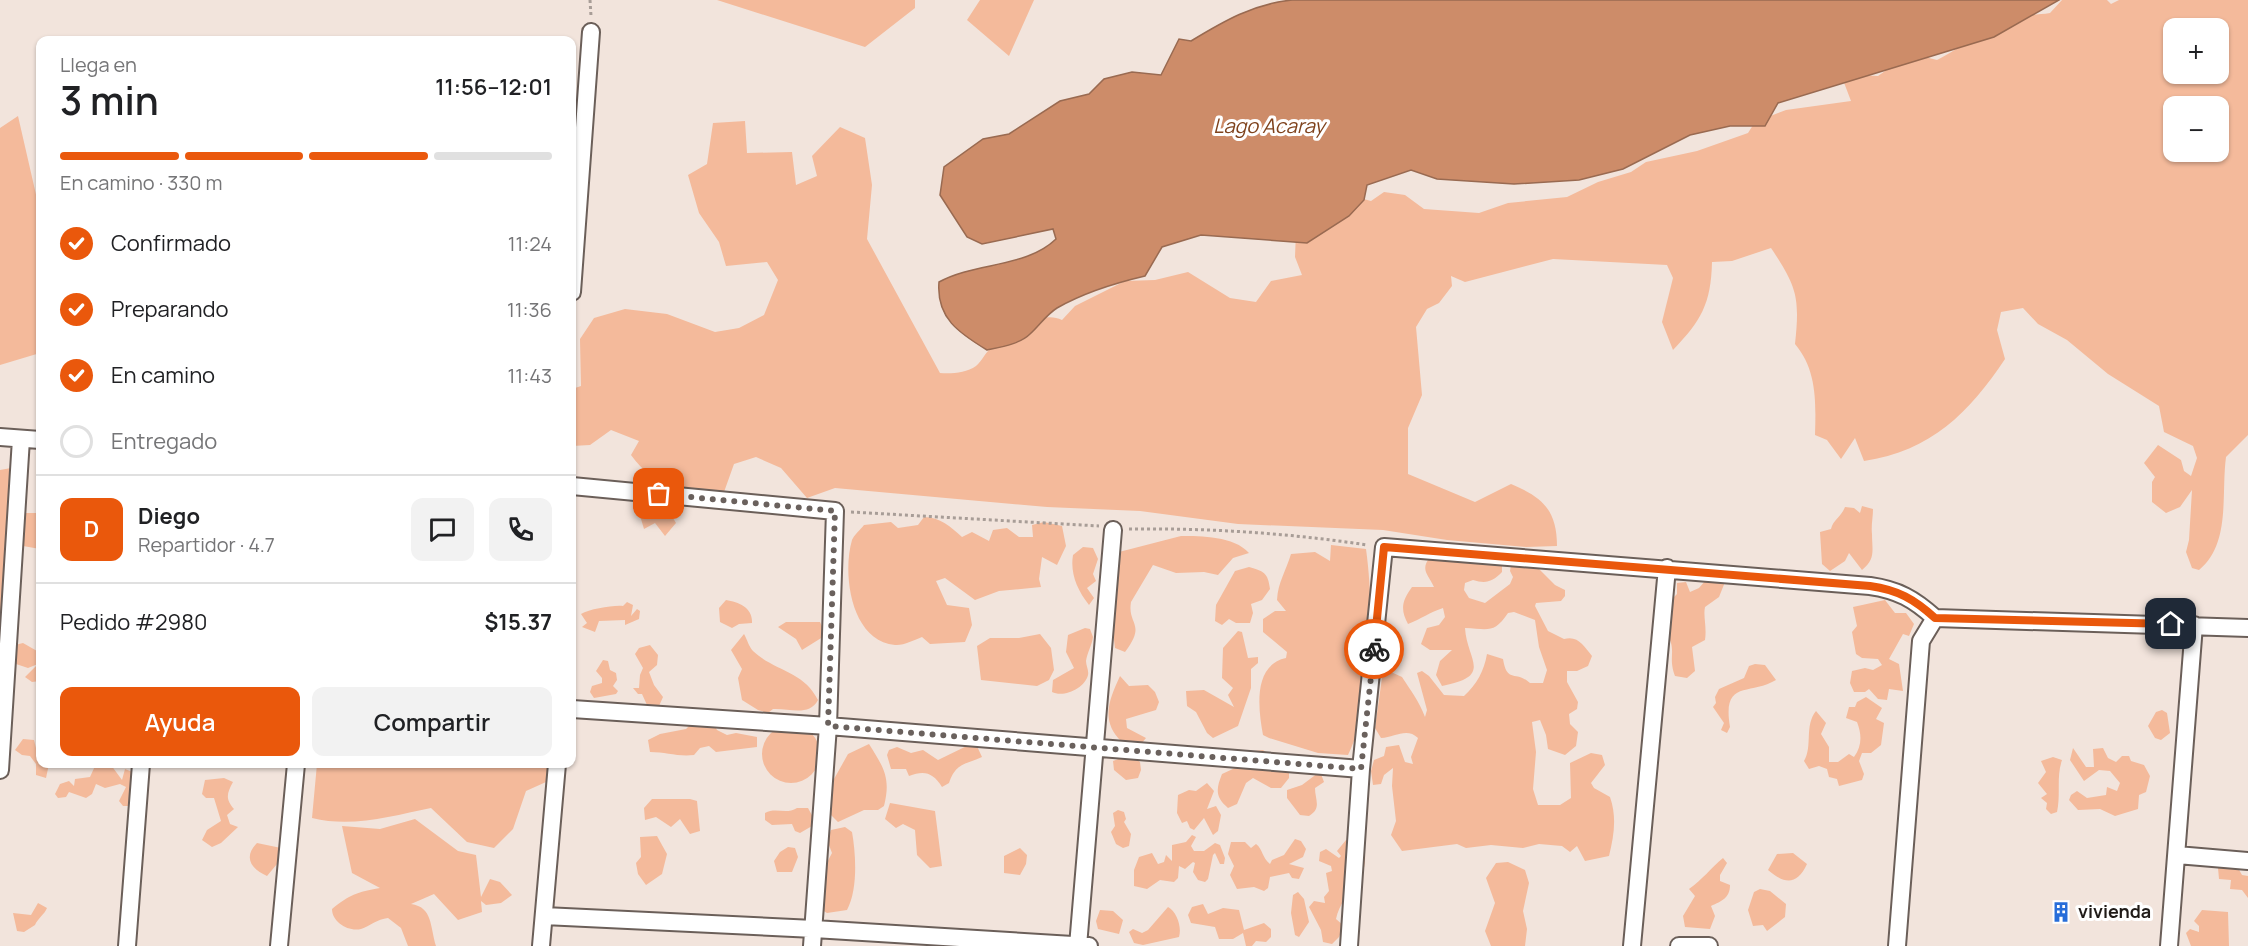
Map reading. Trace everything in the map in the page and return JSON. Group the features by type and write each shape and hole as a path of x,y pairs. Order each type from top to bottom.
{"street":[{"path":"576,237 591,32"},
{"path":"0,437 36,441"},
{"path":"0,770 21,439"},
{"path":"576,486 835,511 828,726 812,946"},
{"path":"1078,946 1097,747 1113,530"},
{"path":"1349,946 1361,769 1384,547 1667,568 1893,590 1914,599 1935,618 2248,628"},
{"path":"1632,946 1667,568"},
{"path":"1897,946 1921,641 1935,618"},
{"path":"2169,946 2194,625"},
{"path":"576,709 828,726 1361,769"},
{"path":"127,946 141,768"},
{"path":"279,946 296,768"},
{"path":"541,946 557,768"},
{"path":"2177,855 2248,861"},
{"path":"544,916 814,929 1089,946"},
{"path":"1679,946 1709,946"}],"shaded area":[{"path":"717,0 915,0 915,8 865,47"},
{"path":"980,0 1034,0 1009,56 967,20"},
{"path":"2062,0 2107,0 2111,4 2119,0 2248,0 2248,435 2226,457 2223,518 2220,533 2216,547 2199,570 2192,568 2186,552 2189,540 2192,490 2180,507 2166,513 2152,502 2152,482 2155,477 2144,463 2158,445 2181,460 2184,471 2191,476 2197,458 2193,446 2164,432 2159,406 2108,374 2067,340 2038,324 2023,308 2001,312 1997,330 2005,359 1977,396 1946,426 1929,439 1909,448 1888,456 1864,461 1855,438 1841,459 1827,440 1815,435 1814,387 1808,365 1795,344 1797,315 1795,293 1771,248 1732,261 1712,262 1707,301 1703,311 1691,330 1673,350 1662,322 1673,278 1667,265 1553,259 1465,282 1451,276 1452,286 1439,303 1427,309 1416,327 1422,395 1408,428 1408,474 1475,502 1511,484 1522,489 1540,500 1551,514 1557,546 1526,547 1447,540 1383,530 1238,524 1140,511 1047,507 835,488 807,498 781,468 756,457 734,464 724,492 697,490 672,485 650,474 631,455 639,441 611,430 590,445 576,446 576,388 581,386 580,339 594,318 625,309 667,314 715,332 739,328 764,315 778,280 767,262 726,266 719,242 699,213 688,175 707,164 713,123 745,121 747,153 792,152 796,185 817,176 812,156 840,127 865,138 872,185 867,239 940,373 954,373 976,366 991,348 1006,336 1034,320 1053,317 1062,320 1075,306 1125,281 1155,280 1188,272 1230,298 1256,302 1271,281 1302,275 1295,257 1296,231 1349,195 1371,201 1384,192 1405,195 1424,209 1479,213 1508,203 1567,197 1598,182 1631,172 1646,162 1697,151 1748,133 1755,122 1786,110 1851,101 1843,80 1859,75 1878,76 1905,57 1921,56 1937,60 2006,21 2021,16 2050,13"},
{"path":"18,116 36,195 36,354 0,365 0,128"},
{"path":"11,468 0,683 0,470"},
{"path":"664,503 676,523 665,536 655,523 644,529 638,509"},
{"path":"1862,506 1873,509 1871,558 1862,570 1849,553 1845,561 1830,571 1822,564 1820,532 1831,529 1845,507 1854,508 1860,513"},
{"path":"26,513 36,513 36,548 23,546 20,519"},
{"path":"924,517 940,521 962,537 972,532 989,541 993,530 1007,528 1019,537 1033,537 1032,525 1044,522 1062,526 1066,546 1057,565 1042,557 1039,579 1041,587 999,591 975,600 945,578 936,581 947,605 969,608 972,625 965,642 930,644 922,637 898,645 880,641 868,632 853,604 848,570 852,540 864,525 891,522 898,528 918,525"},
{"path":"1181,536 1226,540 1243,547 1249,553 1233,558 1218,575 1204,572 1176,573 1153,565 1131,602 1130,610 1136,630 1135,635 1125,652 1115,648 1112,623 1119,552"},
{"path":"1331,545 1366,549 1369,572 1371,626 1367,682 1357,734 1348,755 1318,753 1263,735 1259,701 1263,678 1268,669 1275,662 1286,658 1287,652 1263,632 1263,619 1275,611 1286,611 1277,600 1291,554 1315,552 1330,561"},
{"path":"1083,547 1093,548 1098,559 1093,574 1096,581 1087,588 1094,598 1089,605 1078,587 1073,568 1073,555"},
{"path":"1430,557 1502,566 1502,572 1492,580 1482,582 1473,580 1465,583 1464,590 1469,598 1485,603 1510,584 1513,577 1510,571 1511,565 1533,563 1555,585 1565,590 1565,596 1561,601 1536,603 1535,606 1548,631 1564,639 1577,640 1592,656 1588,666 1577,671 1567,671 1567,682 1578,702 1577,709 1569,714 1570,724 1578,732 1576,746 1565,755 1548,749 1540,720 1532,722 1536,752 1533,789 1538,805 1560,805 1571,798 1570,763 1591,753 1602,755 1605,765 1591,783 1594,788 1610,797 1614,812 1609,856 1585,861 1577,846 1570,852 1562,846 1539,844 1523,848 1491,845 1466,848 1457,844 1402,851 1391,835 1396,821 1392,786 1393,768 1384,775 1381,784 1373,785 1371,771 1374,760 1384,756 1386,747 1399,745 1405,762 1413,764 1411,757 1418,738 1405,733 1381,738 1375,728 1382,678 1391,672 1402,677 1425,717 1427,710 1417,673 1422,671 1444,695 1464,696 1479,677 1487,654 1503,659 1510,674 1530,683 1543,683 1547,670 1539,647 1535,620 1514,612 1508,613 1499,624 1490,629 1465,628 1474,666 1473,672 1458,682 1442,686 1436,675 1440,661 1452,650 1430,650 1421,644 1427,628 1439,625 1445,617 1443,608 1408,624 1403,609 1404,601 1412,587 1434,587 1425,569"},
{"path":"1249,567 1264,574 1268,579 1270,589 1262,600 1251,604 1253,613 1250,623 1236,623 1229,619 1222,625 1215,621 1216,605 1235,571"},
{"path":"1705,581 1725,582 1719,597 1705,607 1705,640 1692,647 1695,671 1687,678 1675,676 1665,615 1673,612 1672,599 1677,594 1677,583 1686,582 1690,592 1699,588"},
{"path":"726,600 736,602 748,610 752,623 739,624 732,628 720,622 719,608"},
{"path":"1885,600 1895,613 1906,613 1914,624 1909,636 1903,634 1889,659 1899,664 1903,691 1889,689 1887,700 1878,699 1869,689 1865,692 1854,692 1850,683 1852,671 1865,668 1873,670 1882,665 1878,659 1862,658 1856,654 1852,632 1857,626 1853,607"},
{"path":"627,602 633,605 631,616 637,609 640,611 639,619 625,625 625,620 599,621 595,632 582,627 587,623 581,614 590,610 623,606"},
{"path":"786,622 820,622 826,635 802,650 796,639 778,627"},
{"path":"1085,628 1090,629 1093,637 1086,661 1088,673 1086,680 1078,688 1068,693 1052,692 1053,680 1074,668 1066,652 1068,635"},
{"path":"1238,631 1242,632 1248,658 1258,657 1258,663 1251,669 1251,688 1238,726 1213,738 1207,733 1196,712 1187,706 1186,691 1204,690 1234,707 1228,695 1233,688 1222,678 1223,648"},
{"path":"744,634 752,649 761,658 797,677 812,690 818,700 814,705 804,710 773,709 768,713 742,700 738,678 742,669 731,650"},
{"path":"1040,634 1051,648 1054,670 1049,680 1037,686 981,680 977,646 990,638 1019,638"},
{"path":"23,643 36,650 36,665 28,668 10,662 15,645"},
{"path":"650,645 658,655 657,665 649,672 654,685 663,697 659,706 647,705 642,694 638,694 633,688 639,688 643,668 635,654 639,648"},
{"path":"603,660 608,661 610,670 616,673 617,680 613,686 618,691 616,694 594,698 590,692 592,686 602,683 602,678 596,671"},
{"path":"1765,665 1776,680 1734,695 1730,702 1730,727 1727,733 1721,730 1724,723 1713,707 1716,703 1715,697 1719,689 1744,678 1749,666"},
{"path":"36,666 36,682 32,682 25,677"},
{"path":"1120,676 1129,686 1148,685 1155,692 1159,702 1156,710 1126,719 1127,728 1146,738 1141,744 1122,742 1111,726 1110,702"},
{"path":"1866,697 1882,708 1876,719 1884,723 1881,745 1871,753 1862,753 1859,761 1864,774 1862,780 1839,786 1837,779 1829,777 1827,769 1819,766 1809,769 1804,761 1808,749 1810,723 1816,711 1826,723 1821,734 1829,747 1829,762 1838,762 1849,754 1854,757 1860,745 1860,731 1857,722 1846,718 1849,707 1855,707 1857,702"},
{"path":"2162,710 2167,713 2170,733 2161,740 2155,738 2148,726 2156,712"},
{"path":"711,719 717,730 727,735 736,733 757,737 757,747 716,752 709,746 700,748 694,755 650,752 648,740 660,734 686,729 693,722"},
{"path":"785,725 797,725 807,729 816,738 820,760 812,775 797,783 785,783 775,779 766,770 762,760 762,748 766,738 775,729"},
{"path":"23,739 34,740 36,764 30,756 22,755 15,750"},
{"path":"975,742 982,757 958,768 949,783 942,787 928,774 920,773 909,776 906,769 891,769 887,755 889,750 897,747 911,753 923,750 938,760"},
{"path":"869,744 885,774 887,788 884,806 878,810 864,810 838,822 831,815 830,801 834,779 848,754"},
{"path":"2073,748 2086,767 2094,767 2093,749 2103,748 2108,758 2116,762 2122,756 2129,756 2131,761 2144,765 2150,776 2146,792 2139,795 2138,809 2115,816 2100,809 2078,810 2069,800 2071,795 2077,791 2087,798 2106,795 2107,787 2117,791 2120,783 2110,771 2099,770 2084,781 2070,760"},
{"path":"1263,750 1279,761 1289,772 1289,778 1281,788 1271,788 1253,778 1246,783 1237,804 1228,808 1218,792 1222,774 1235,768 1245,752"},
{"path":"2053,757 2062,760 2057,812 2051,814 2046,809 2047,803 2041,798 2047,794 2038,783 2046,772 2041,761"},
{"path":"1121,758 1134,758 1140,762 1141,770 1138,778 1126,780 1114,770 1113,761"},
{"path":"36,768 48,768 46,778 36,775"},
{"path":"94,768 113,768 122,780 125,769 135,773 133,806 123,806 119,801 126,787 120,784 105,788 96,784 92,794 86,798 69,792 66,797 58,798 55,794 60,784 69,781 74,786 75,779 90,777"},
{"path":"317,768 548,768 546,782 526,791 513,829 494,848 467,842 431,808 357,821 327,821 312,818"},
{"path":"1318,773 1321,774 1324,782 1315,788 1317,807 1309,816 1300,815 1287,798 1287,790 1302,785"},
{"path":"224,778 233,782 228,796 234,809 227,815 230,824 238,827 221,843 212,847 202,840 207,830 221,821 214,798 206,798 202,794 205,780"},
{"path":"1207,783 1214,791 1207,809 1216,806 1221,815 1218,831 1213,835 1204,818 1194,830 1190,828 1187,821 1182,823 1177,813 1178,795 1189,790 1196,791"},
{"path":"652,799 697,801 700,831 690,834 680,819 671,827 656,817 645,820 644,808"},
{"path":"890,803 935,811 942,866 930,868 917,855 915,830 903,824 896,828 885,819"},
{"path":"808,808 814,819 812,826 800,833 795,831 792,824 772,825 765,820 765,813 769,811 789,811"},
{"path":"1118,810 1124,812 1126,819 1124,822 1131,834 1129,846 1123,848 1116,844 1111,832 1115,826 1113,813"},
{"path":"415,819 458,851 476,855 481,897 490,879 500,882 512,895 501,903 486,905 481,901 482,912 458,920 434,894 411,904 423,909 430,919 436,946 408,946 401,928 388,918 361,929 351,929 338,922 332,909 354,895 380,888 352,873 342,826 380,829"},
{"path":"845,827 852,832 855,861 851,902 847,910 827,913 822,910 821,874 832,853 827,840 831,830"},
{"path":"1192,835 1196,837 1191,846 1194,851 1204,851 1215,843 1220,845 1225,858 1224,864 1220,864 1215,853 1213,855 1208,879 1205,882 1198,880 1193,872 1195,863 1193,862 1185,869 1179,866 1178,878 1174,882 1160,880 1147,889 1134,886 1134,870 1139,857 1152,853 1158,864 1164,862 1166,855 1172,861 1172,845 1186,842"},
{"path":"657,836 667,854 662,874 646,885 638,874 636,863 641,857 640,837"},
{"path":"1295,839 1301,841 1306,849 1303,857 1289,864 1304,868 1299,879 1292,878 1289,873 1270,877 1268,888 1264,891 1254,887 1237,889 1230,875 1234,866 1228,854 1231,842 1245,842 1251,848 1256,844 1270,864 1272,860 1284,855"},
{"path":"1346,840 1363,841 1364,867 1357,883 1340,907 1336,919 1344,926 1339,937 1332,944 1323,942 1321,930 1309,907 1314,901 1325,903 1324,897 1329,891 1326,873 1332,871 1331,866 1319,861 1320,852 1326,849 1339,858 1341,856 1337,851"},
{"path":"257,843 281,848 282,858 267,876 257,870 251,862 250,853"},
{"path":"788,847 795,848 798,857 792,872 777,872 774,861 780,852"},
{"path":"1020,848 1027,855 1026,864 1020,875 1004,873 1004,856"},
{"path":"1793,853 1807,864 1799,876 1785,880 1768,870 1777,854"},
{"path":"1723,858 1727,863 1720,875 1720,881 1730,885 1730,889 1725,898 1711,906 1715,916 1710,929 1685,927 1683,916 1695,896 1689,889"},
{"path":"1508,862 1525,870 1529,883 1523,911 1527,929 1525,946 1491,946 1485,931 1495,903 1486,878 1496,863"},
{"path":"2223,862 2238,868 2242,875 2248,876 2248,898 2242,890 2230,889 2231,880 2219,879 2218,868"},
{"path":"1760,889 1770,891 1786,904 1785,917 1767,931 1763,925 1753,926 1748,910 1754,892"},
{"path":"1298,892 1304,899 1309,922 1299,937 1295,935 1291,913 1293,895"},
{"path":"38,903 47,908 35,925 24,932 17,931 13,913 31,915"},
{"path":"1203,904 1208,914 1223,908 1239,910 1244,930 1264,923 1271,929 1271,937 1266,942 1256,941 1252,946 1246,946 1243,933 1233,939 1219,939 1215,927 1191,923 1188,915 1192,907"},
{"path":"1168,907 1178,920 1179,937 1143,945 1134,943 1129,932 1133,929 1142,933 1148,930"},
{"path":"1100,910 1113,911 1123,920 1119,934 1098,929 1096,921"},
{"path":"2202,910 2228,912 2229,946 2191,946 2186,933 2190,929 2199,932 2199,926 2194,921"}],"water":[{"name":"Lago Acaray","path":"1292,0 2059,0 1994,37 1778,103 1765,126 1730,126 1690,135 1623,169 1579,180 1514,184 1437,179 1411,170 1367,185 1364,200 1349,216 1307,243 1201,235 1162,247 1145,276 1100,289 1068,302 1053,311 1026,337 1010,345 987,350 951,323 941,305 939,282 968,271 1030,255 1056,239 1053,229 982,244 967,237 940,195 944,167 983,139 1009,134 1060,101 1089,94 1104,79 1132,72 1161,75 1179,39 1191,41 1227,20 1252,9"}],"way so far":[{"path":"659,494 835,511 828,726 1361,769 1374,649"}],"place":[{"name":"vivienda","path":"2061,912"}],"route":[{"path":"1374,649 1384,547 1870,586 1893,590 1914,599 1935,618 1942,616 2171,624"}]}
